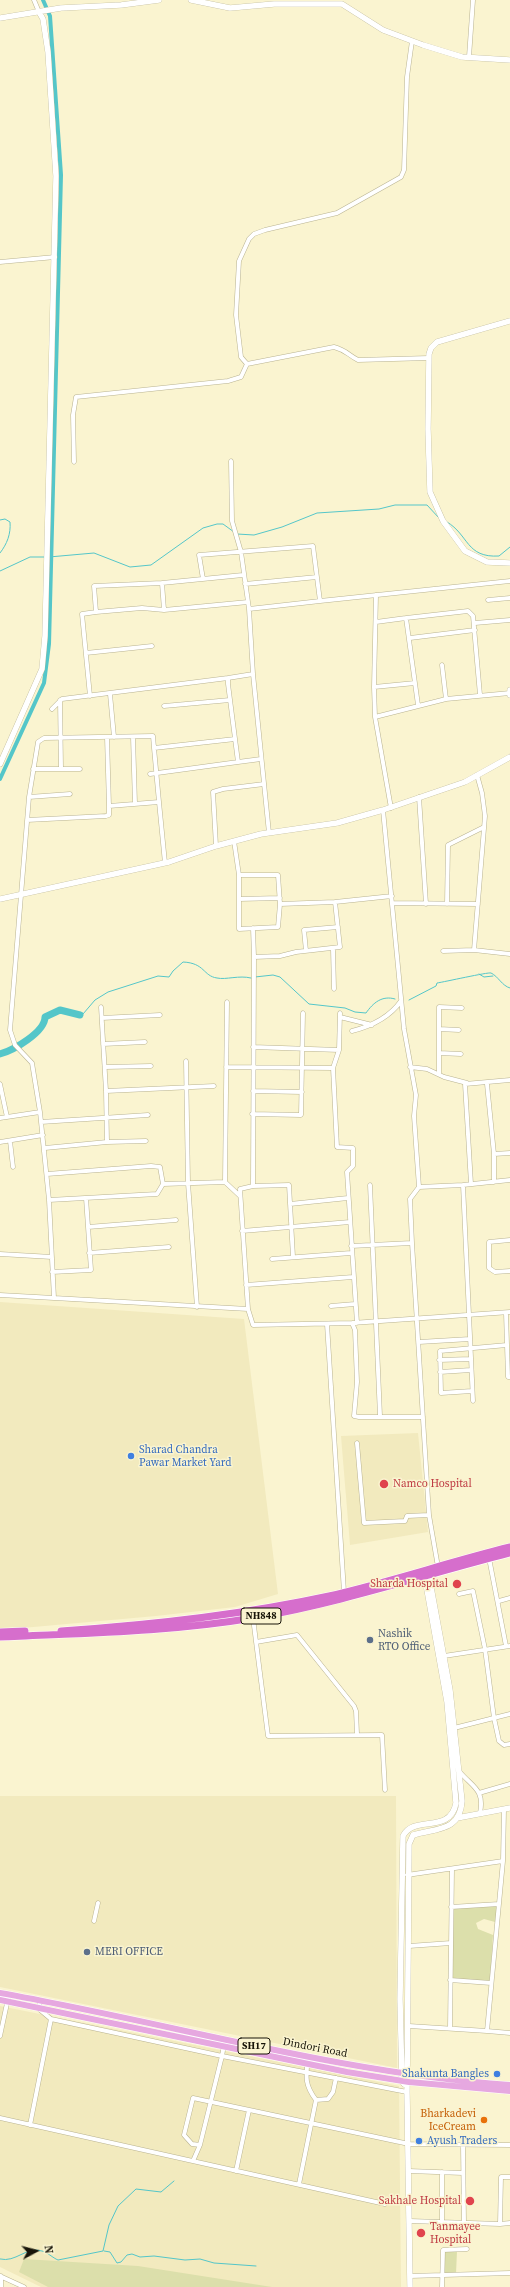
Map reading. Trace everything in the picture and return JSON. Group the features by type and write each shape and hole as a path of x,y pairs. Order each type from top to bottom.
{"highway":[{"name":"NH848","path":"1,1634 123,1627 218,1616 344,1592 439,1571 510,1547"},
{"name":"NH848","path":"468,1562 510,1553"},
{"name":"NH848","path":"1,1634 124,1632 253,1618 365,1594 426,1574"}],"main road":[{"path":"0,18 96,3 159,0"},
{"path":"191,0 230,8 274,4 342,4 383,30 412,41 469,57 510,60"},
{"path":"0,764 42,669 48,578 55,257 55,135 46,37 41,11"},
{"path":"510,321 437,342 431,348 428,358 430,492 443,518 460,546 474,557 487,562 510,563"},
{"path":"0,899 165,863 234,841 269,833 336,823 391,808 465,782 510,758"},
{"path":"426,1574 444,1656 454,1728 457,1769 462,1802 458,1818"},
{"path":"408,2090 402,2081 403,1836 411,1828 439,1822 451,1816 456,1803 447,1702 426,1574"},
{"path":"410,2287 408,1875 410,1840 413,1835 448,1826 458,1818 507,1809"},
{"path":"451,1816 458,1818"},
{"name":"Dindori Road","path":"0,1993 108,2013 224,2043 307,2060 453,2080 510,2085"},
{"path":"0,2000 40,2009 224,2043"},
{"path":"307,2060 402,2081 510,2091"}],"street":[{"path":"34,0 41,11"},
{"path":"469,57 473,0"},
{"path":"247,364 240,357 236,315 240,261 245,244 254,234 265,230 337,213 402,177 404,170 407,77 412,41"},
{"path":"0,262 55,257"},
{"path":"247,364 334,347 346,350 351,357 358,360 428,358"},
{"path":"74,462 73,415 76,397 228,381 241,376 247,364"},
{"path":"231,461 232,523 240,552 249,609 253,674 269,833"},
{"path":"203,579 199,555 313,546 320,601"},
{"path":"96,612 94,586 162,583 243,575"},
{"path":"245,584 317,577"},
{"path":"249,609 510,581"},
{"path":"162,583 164,610"},
{"path":"376,595 374,686 376,717 391,808"},
{"path":"488,600 510,598"},
{"path":"90,696 82,614 142,608 164,610 248,602"},
{"path":"376,622 468,611 473,616 475,623 480,695"},
{"path":"406,618 410,638 418,705"},
{"path":"475,623 510,620"},
{"path":"410,638 475,630"},
{"path":"86,653 152,646"},
{"path":"442,666 446,699"},
{"path":"52,709 60,700 253,674"},
{"path":"228,678 238,762"},
{"path":"374,686 415,683"},
{"path":"376,717 446,699 510,693"},
{"path":"110,694 114,737"},
{"path":"60,700 61,768"},
{"path":"164,706 230,700"},
{"path":"54,1298 48,1174 32,1063 15,1045 10,1030 29,797 38,742 44,738 153,736 165,863"},
{"path":"28,820 109,815 107,737"},
{"path":"133,737 135,804"},
{"path":"154,748 235,739"},
{"path":"150,774 261,759"},
{"path":"33,769 80,769"},
{"path":"474,950 484,827 482,793 477,775"},
{"path":"216,846 213,792 264,784"},
{"path":"29,797 70,794"},
{"path":"419,797 426,904"},
{"path":"109,806 159,802"},
{"path":"383,810 393,903 401,1001 410,1067 416,1094 414,1116 419,1187 410,1199 412,1243 429,1515 439,1571"},
{"path":"447,904 448,845 484,827"},
{"path":"234,841 239,875 239,929 278,927 280,898 278,875 239,875"},
{"path":"280,904 335,902 392,896"},
{"path":"239,899 280,898"},
{"path":"254,957 280,956 340,947 335,902"},
{"path":"393,903 478,904"},
{"path":"252,928 254,957 252,1114 253,1186"},
{"path":"306,951 304,930 338,928"},
{"path":"333,949 334,989"},
{"path":"442,951 474,950 510,954"},
{"path":"352,1031 372,1025 392,1013 401,1001"},
{"path":"225,1182 226,1002"},
{"path":"101,1007 105,1067 107,1142"},
{"path":"439,1074 439,1007 462,1008"},
{"path":"252,1114 301,1115 303,1013"},
{"path":"102,1018 160,1015"},
{"path":"357,1323 351,1253 347,1172 353,1166 353,1148 337,1147 333,1068 339,1050 340,1015 372,1025"},
{"path":"439,1029 459,1030"},
{"path":"103,1044 145,1042"},
{"path":"253,1048 339,1050"},
{"path":"439,1053 461,1054"},
{"path":"186,1061 188,1183 197,1307"},
{"path":"105,1067 151,1066"},
{"path":"226,1067 253,1066 333,1068"},
{"path":"410,1067 428,1069 467,1083 487,1084 510,1080"},
{"path":"467,1083 465,1084 471,1184"},
{"path":"0,1084 7,1117"},
{"path":"487,1084 494,1154 494,1182"},
{"path":"106,1091 214,1086"},
{"path":"253,1091 302,1092"},
{"path":"0,1118 40,1112"},
{"path":"41,1122 148,1114"},
{"path":"0,1142 43,1135"},
{"path":"10,1141 13,1167"},
{"path":"45,1148 107,1142 146,1141"},
{"path":"494,1154 510,1153"},
{"path":"48,1174 151,1166 160,1167 163,1184 157,1194 49,1200"},
{"path":"419,1187 463,1185 510,1180"},
{"path":"163,1184 225,1182 240,1196"},
{"path":"293,1257 289,1184 253,1186 240,1189 248,1309 253,1326 357,1323 508,1313 508,1377 510,1376"},
{"path":"370,1185 380,1416"},
{"path":"463,1185 473,1402"},
{"path":"52,1272 90,1270 86,1198"},
{"path":"290,1204 348,1198"},
{"path":"88,1227 176,1220"},
{"path":"242,1231 350,1222"},
{"path":"510,1240 489,1242 489,1268 495,1272 510,1271"},
{"path":"351,1246 412,1243"},
{"path":"90,1253 169,1247"},
{"path":"272,1259 351,1253"},
{"path":"0,1254 52,1257"},
{"path":"246,1285 353,1277"},
{"path":"0,1296 248,1309"},
{"path":"331,1306 355,1304"},
{"path":"352,1323 355,1330 357,1382 354,1416 423,1417"},
{"path":"326,1324 344,1592"},
{"path":"418,1342 470,1339"},
{"path":"472,1391 441,1393 439,1360 440,1351 507,1345"},
{"path":"439,1360 471,1359"},
{"path":"440,1372 471,1370"},
{"path":"357,1443 364,1523 405,1521 407,1516 429,1515"},
{"path":"444,1656 508,1646 489,1558"},
{"path":"459,1594 473,1591 485,1649 494,1718 499,1741 504,1745 510,1744"},
{"path":"498,1601 510,1598"},
{"path":"253,1618 268,1736 357,1734 382,1735 385,1790"},
{"path":"256,1642 297,1635 354,1706 356,1711 357,1734"},
{"path":"454,1728 510,1714"},
{"path":"457,1769 480,1793 482,1804 480,1813"},
{"path":"480,1793 510,1784"},
{"path":"487,2031 507,1809"},
{"path":"408,1875 503,1861"},
{"path":"450,2028 452,1869"},
{"path":"94,1921 98,1903"},
{"path":"451,1907 499,1904"},
{"path":"408,1946 451,1943"},
{"path":"450,1980 491,1983"},
{"path":"0,2036 10,1994"},
{"path":"40,2000 40,2009 51,2019 222,2056 408,2090"},
{"path":"30,2125 51,2019"},
{"path":"409,2026 510,2033"},
{"path":"193,2161 200,2145 224,2043"},
{"path":"299,2184 316,2100 308,2089 306,2072 307,2060"},
{"path":"316,2100 328,2099 333,2092 336,2078"},
{"path":"200,2145 192,2144 184,2135 193,2098 409,2144 510,2145"},
{"path":"236,2171 249,2110"},
{"path":"0,2118 385,2204"},
{"path":"463,2145 464,2223"},
{"path":"409,2171 463,2173"},
{"path":"442,2172 442,2222"},
{"path":"500,2224 501,2177 510,2176"},
{"path":"410,2221 510,2223"},
{"path":"442,2287 441,2276 443,2250 467,2249"},
{"path":"410,2276 510,2273"},
{"path":"1,2287 0,2276 24,2287"}],"shaded area":[{"name":"Sharad Chandra Pawar Market Yard","path":"0,1302 244,1319 278,1594 235,1607 156,1616 0,1630"},
{"name":"Namco Hospital","path":"418,1433 428,1532 350,1545 341,1436"},
{"path":"0,1796 396,1796 397,2068 0,1987"},
{"path":"0,2006 399,2086 401,2287 41,2287 0,2267"}],"green space":[{"path":"498,1905 495,1922 484,1919 476,1923 478,1929 493,1935 490,1982 452,1979 453,1907"},
{"path":"445,2251 457,2251 456,2274 443,2274"},
{"path":"24,2259 138,2266 272,2287 48,2287 19,2272"}],"waterway":[{"path":"0,779 44,683 49,644 61,175 50,16 43,0"},
{"path":"237,534 254,535 282,527 317,513 379,509 395,505 427,505 439,518"},
{"path":"0,520 5,519 10,522 8,539 0,553"},
{"path":"447,522 460,533 474,550 480,553 488,556 499,556 510,547"},
{"path":"49,557 94,553 130,567 151,565 203,528 223,524 234,532"},
{"path":"0,571 30,557 44,557"},
{"path":"80,1015 83,1014 95,1000 108,992 158,976 169,977 183,962 200,967 212,977 251,978"},
{"path":"409,1000 436,986 437,983 488,973 493,974 510,988"},
{"path":"479,974 484,977 493,976"},
{"path":"255,977 273,975 280,977 309,1004 345,1008 355,1012 366,1013 372,1006 382,999 395,999"},
{"path":"0,1054 13,1049 28,1040 40,1029 44,1023 45,1017 60,1010 80,1015"},
{"path":"0,2259 11,2259 26,2252 36,2250 44,2252 58,2260 103,2251 109,2225 118,2206 136,2189 161,2192 174,2181"},
{"path":"104,2251 110,2252 117,2263 121,2262 127,2255 132,2254 140,2257 154,2256 185,2260 200,2259 214,2263 256,2266"}],"place":[{"name":"Sharad Chandra Pawar Market Yard","path":"131,1456"},
{"name":"Namco Hospital","path":"384,1484"},
{"name":"Sharda Hospital","path":"457,1584"},
{"name":"Nashik RTO Office","path":"370,1640"},
{"name":"MERI OFFICE","path":"87,1952"},
{"name":"Shakunta Bangles","path":"497,2074"},
{"name":"Bharkadevi IceCream","path":"484,2120"},
{"name":"Ayush Traders","path":"419,2141"},
{"name":"Sakhale Hospital","path":"470,2201"},
{"name":"Tanmayee Hospital","path":"421,2233"}]}
